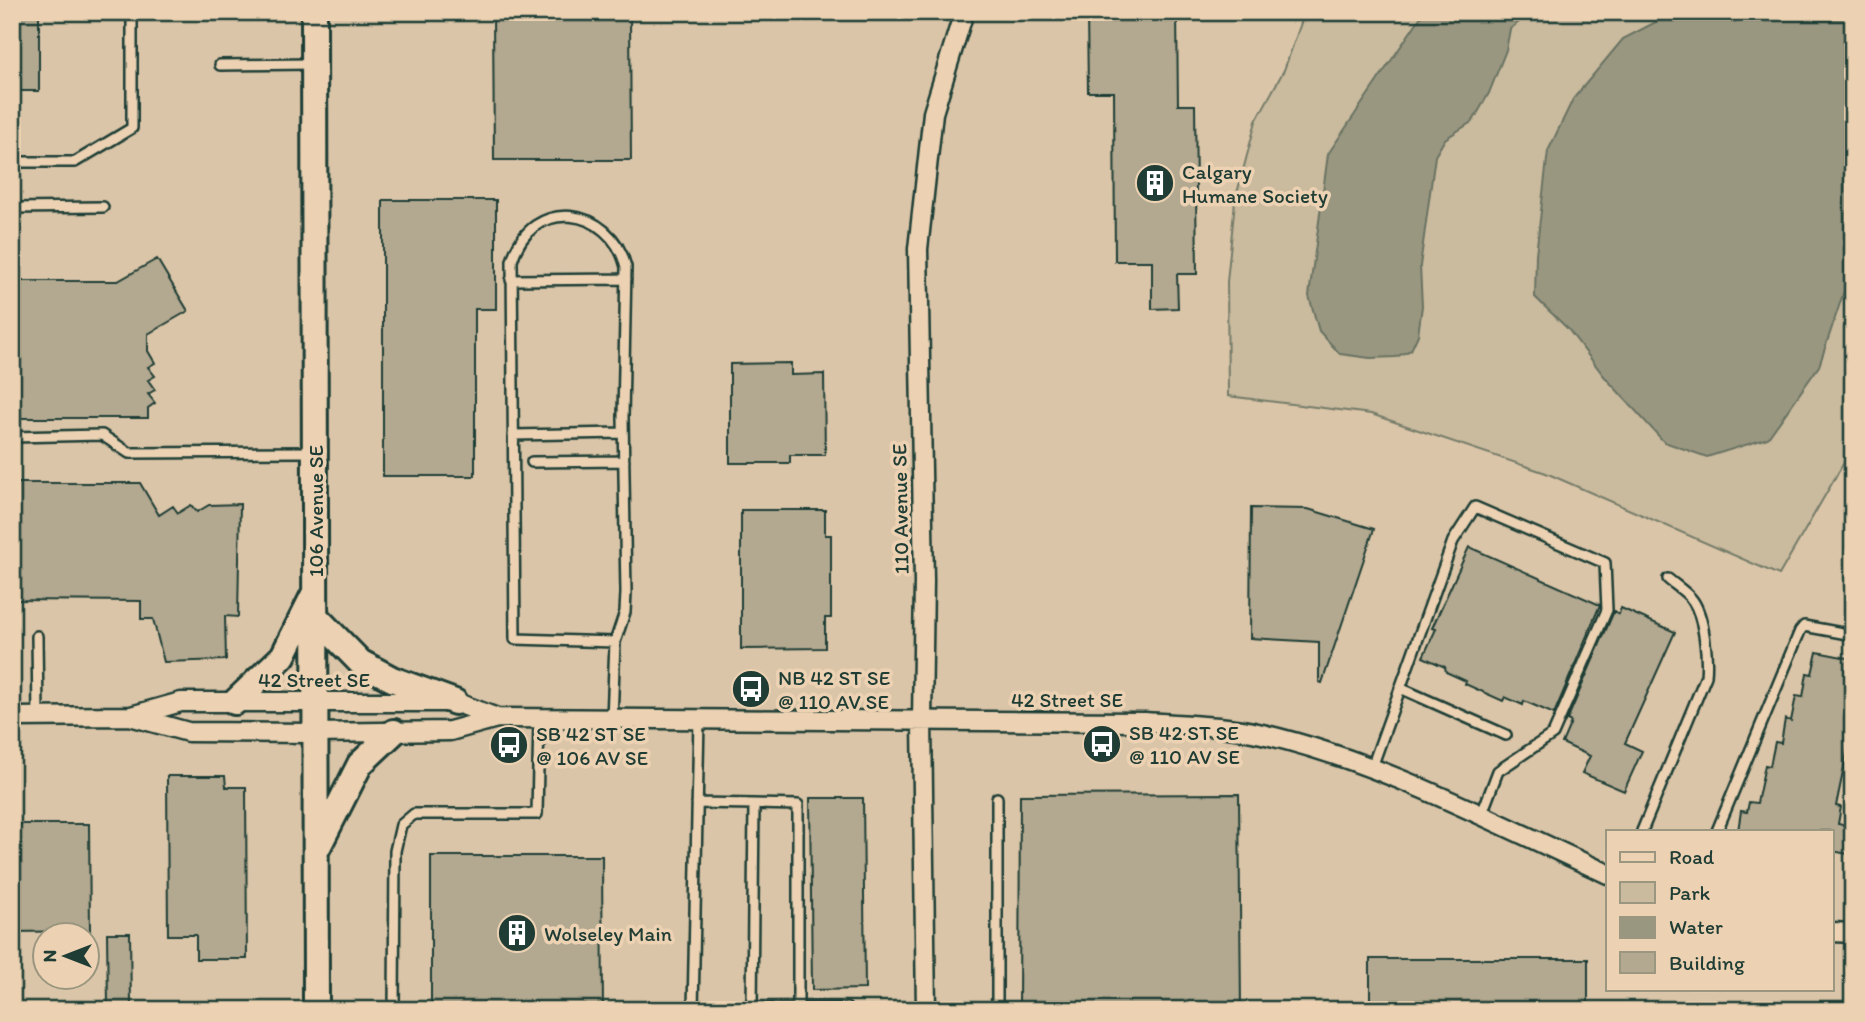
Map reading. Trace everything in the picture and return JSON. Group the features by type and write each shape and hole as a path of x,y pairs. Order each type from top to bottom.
{"street":[{"name":"106 Avenue SE","path":"314,12 316,1010"},
{"name":"110 Avenue SE","path":"926,1010 918,249 933,113 964,12"},
{"path":"235,702 283,656 316,590"},
{"path":"316,617 360,662 392,679 455,702"},
{"name":"42 Street SE","path":"12,717 130,716 181,702 455,702 497,718"},
{"name":"42 Street SE","path":"130,716 188,732 450,732 497,718 1145,722 1224,727 1263,734 1372,767 1606,873"},
{"path":"316,850 360,764 394,733"},
{"path":"1834,932 1853,933"}],"lane":[{"path":"12,162 75,162 132,128 132,12"},
{"path":"220,65 315,64"},
{"path":"12,208 103,207"},
{"path":"612,719 615,642 625,612 626,593 623,433 626,267 622,251 609,235 589,220 562,216 533,225 517,243 512,261 515,639 615,642"},
{"path":"511,280 625,279"},
{"path":"513,435 623,433"},
{"path":"12,437 102,435 129,453 315,452"},
{"path":"532,462 624,461"},
{"path":"1372,767 1453,541 1475,507 1605,563 1607,610 1553,734 1498,771 1480,816"},
{"path":"1642,830 1706,676 1704,636 1693,600 1668,579"},
{"path":"1717,830 1800,631 1804,626 1853,635"},
{"path":"37,636 38,717"},
{"path":"1400,688 1506,735"},
{"path":"394,1010 395,851 401,825 414,814 537,814 539,719"},
{"path":"699,719 693,1009 846,1008"},
{"path":"997,798 997,1010"},
{"path":"697,803 798,805 798,1009"},
{"path":"752,1009 754,804"},
{"path":"1606,1009 1655,1010"}],"shaded area":[{"path":"12,12 1305,12 1284,70 1256,121 1235,201 1227,282 1229,396 1371,414 1546,473 1779,574 1853,447 1853,1010 12,1010"}],"green space":[{"path":"1305,12 1853,12 1853,447 1779,575 1546,473 1371,414 1228,396 1227,282 1235,201 1256,121 1284,70"}],"water":[{"path":"1424,12 1532,12 1510,29 1506,50 1489,93 1473,121 1445,139 1435,156 1420,266 1422,306 1418,335 1411,350 1396,357 1370,358 1340,354 1319,331 1309,296 1328,154"},
{"path":"1675,12 1853,12 1853,264 1819,366 1768,438 1707,457 1664,442 1604,376 1568,329 1535,297 1536,254 1548,151 1573,99 1623,39"}],"building":[{"path":"12,12 39,12 39,91 12,91"},
{"path":"493,12 630,12 631,160 494,160"},
{"name":"Calgary Humane Society","path":"1087,12 1177,12 1178,105 1195,105 1197,274 1177,274 1178,308 1152,309 1152,261 1115,261 1114,92 1088,92"},
{"path":"383,200 496,200 496,309 475,309 475,476 383,476"},
{"path":"157,259 188,311 148,334 148,351 155,363 148,367 155,376 148,380 155,390 148,394 155,403 148,408 148,418 12,418 12,281 118,281"},
{"path":"791,363 791,375 824,374 825,455 790,455 790,463 730,463 730,364"},
{"path":"12,483 140,483 159,515 173,506 178,513 191,505 197,512 209,505 240,504 238,617 225,616 226,660 164,662 153,619 141,619 141,601 12,600"},
{"path":"1251,508 1308,509 1374,529 1322,683 1319,682 1319,642 1250,638"},
{"path":"741,510 825,510 825,535 831,535 831,618 825,618 825,648 741,649"},
{"path":"1469,547 1600,605 1554,714 1524,701 1523,705 1505,697 1503,701 1465,684 1466,681 1446,672 1445,667 1423,657 1436,629 1432,628"},
{"path":"1621,608 1675,632 1625,743 1642,751 1624,791 1582,773 1590,756 1562,743 1571,722 1567,720 1614,611 1619,614"},
{"path":"1817,652 1853,659 1853,688 1849,707 1853,708 1853,749 1848,748 1836,806 1841,807 1838,824 1853,827 1853,855 1834,851 1834,830 1738,830 1741,811 1747,812 1749,802 1757,803 1765,765 1770,766 1775,742 1781,743 1785,719 1791,721 1796,696 1803,697 1807,673 1812,674"},
{"path":"167,776 225,776 226,787 246,787 247,959 196,959 196,935 168,935"},
{"path":"1239,794 1241,1010 1019,1010 1020,795"},
{"path":"810,798 863,798 865,989 812,990"},
{"path":"12,824 89,824 90,920 32,920 32,932 12,932"},
{"name":"Wolseley Main","path":"431,856 602,856 603,1010 431,1010"},
{"path":"107,933 130,933 131,1005 108,1005"},
{"path":"1370,959 1588,959 1588,1010 1370,1010"}],"place":[{"name":"Calgary Humane Society","path":"1155,183"},
{"name":"NB 42 ST SE @ 110 AV SE","path":"751,689"},
{"name":"SB 42 ST SE @ 110 AV SE","path":"1102,744"},
{"name":"SB 42 ST SE @ 106 AV SE","path":"509,745"},
{"name":"Wolseley Main","path":"517,933"}]}
